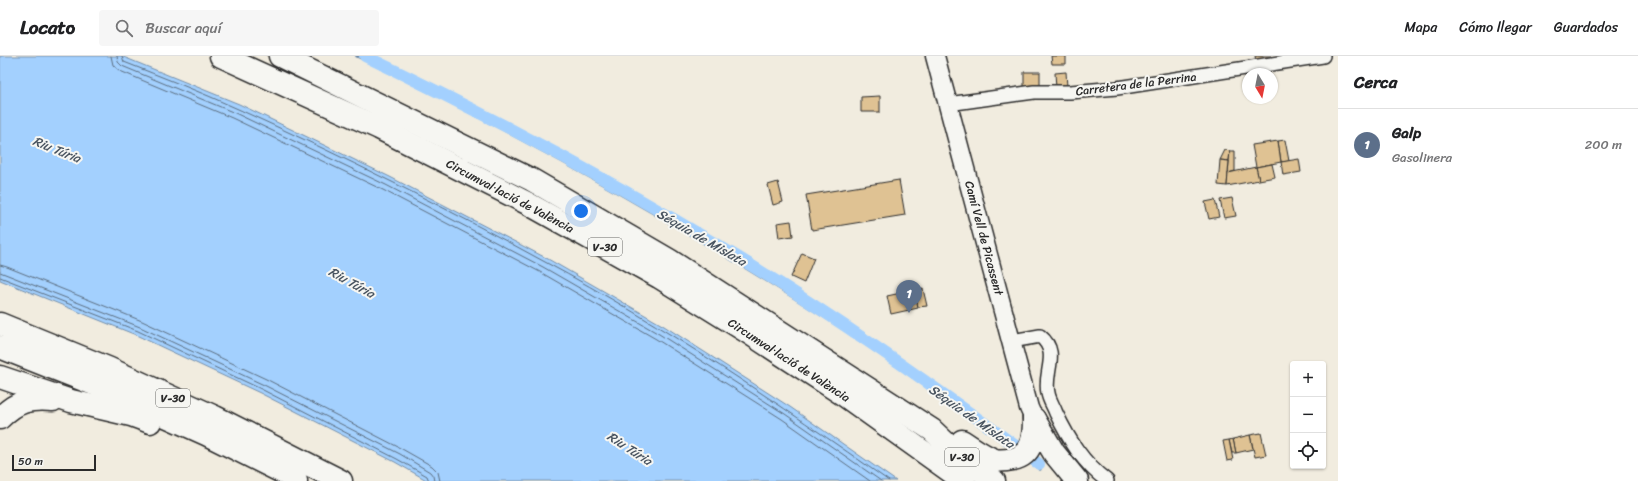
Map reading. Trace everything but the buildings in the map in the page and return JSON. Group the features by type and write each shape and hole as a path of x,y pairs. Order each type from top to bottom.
{"highway":[{"name":"Circumval·lació de València","path":"221,56 379,128 527,202 659,277 749,333 844,396 964,481"},
{"name":"Circumval·lació de València","path":"280,56 532,180 669,260 932,430 951,448 994,481"},
{"name":"V-30","path":"0,324 110,369 216,417 341,481"},
{"name":"V-30","path":"0,347 99,386 206,434 286,474 296,481"},
{"path":"0,378 71,401 131,415 201,443 281,481"},
{"path":"0,418 11,408 24,401 38,399 71,401"},
{"path":"932,430 958,438 982,454 996,460 1007,460 1018,458 1026,452 1031,445 1034,435 1034,419"},
{"path":"1034,419 1054,453 1077,481"}],"street":[{"name":"Camí Vell de Picassent","path":"935,56 1029,408 1034,419"},
{"name":"Carretera de la Perrina","path":"948,104 1034,92 1070,92 1117,88 1323,56"},
{"path":"1011,341 1040,336 1045,341 1050,351 1051,361 1046,381 1048,394 1076,451 1098,474 1107,481"}],"water":[{"name":"Riu Túria","path":"0,56 121,56 239,104 390,177 548,259 664,326 790,407 896,481 428,481 395,462 260,393 136,335 0,280"}],"waterway":[{"path":"357,56 478,116 538,148 597,180 713,248 852,335 1015,450"},
{"name":"Séquia de Mislata","path":"365,56 506,127 598,176 771,277 914,373 1020,449"},
{"name":"Séquia de Mislata","path":"1031,458 1039,464"},
{"name":"Séquia de Mislata","path":"1028,461 1040,469"}],"place":[{"name":"Galp","path":"909,313"}]}
